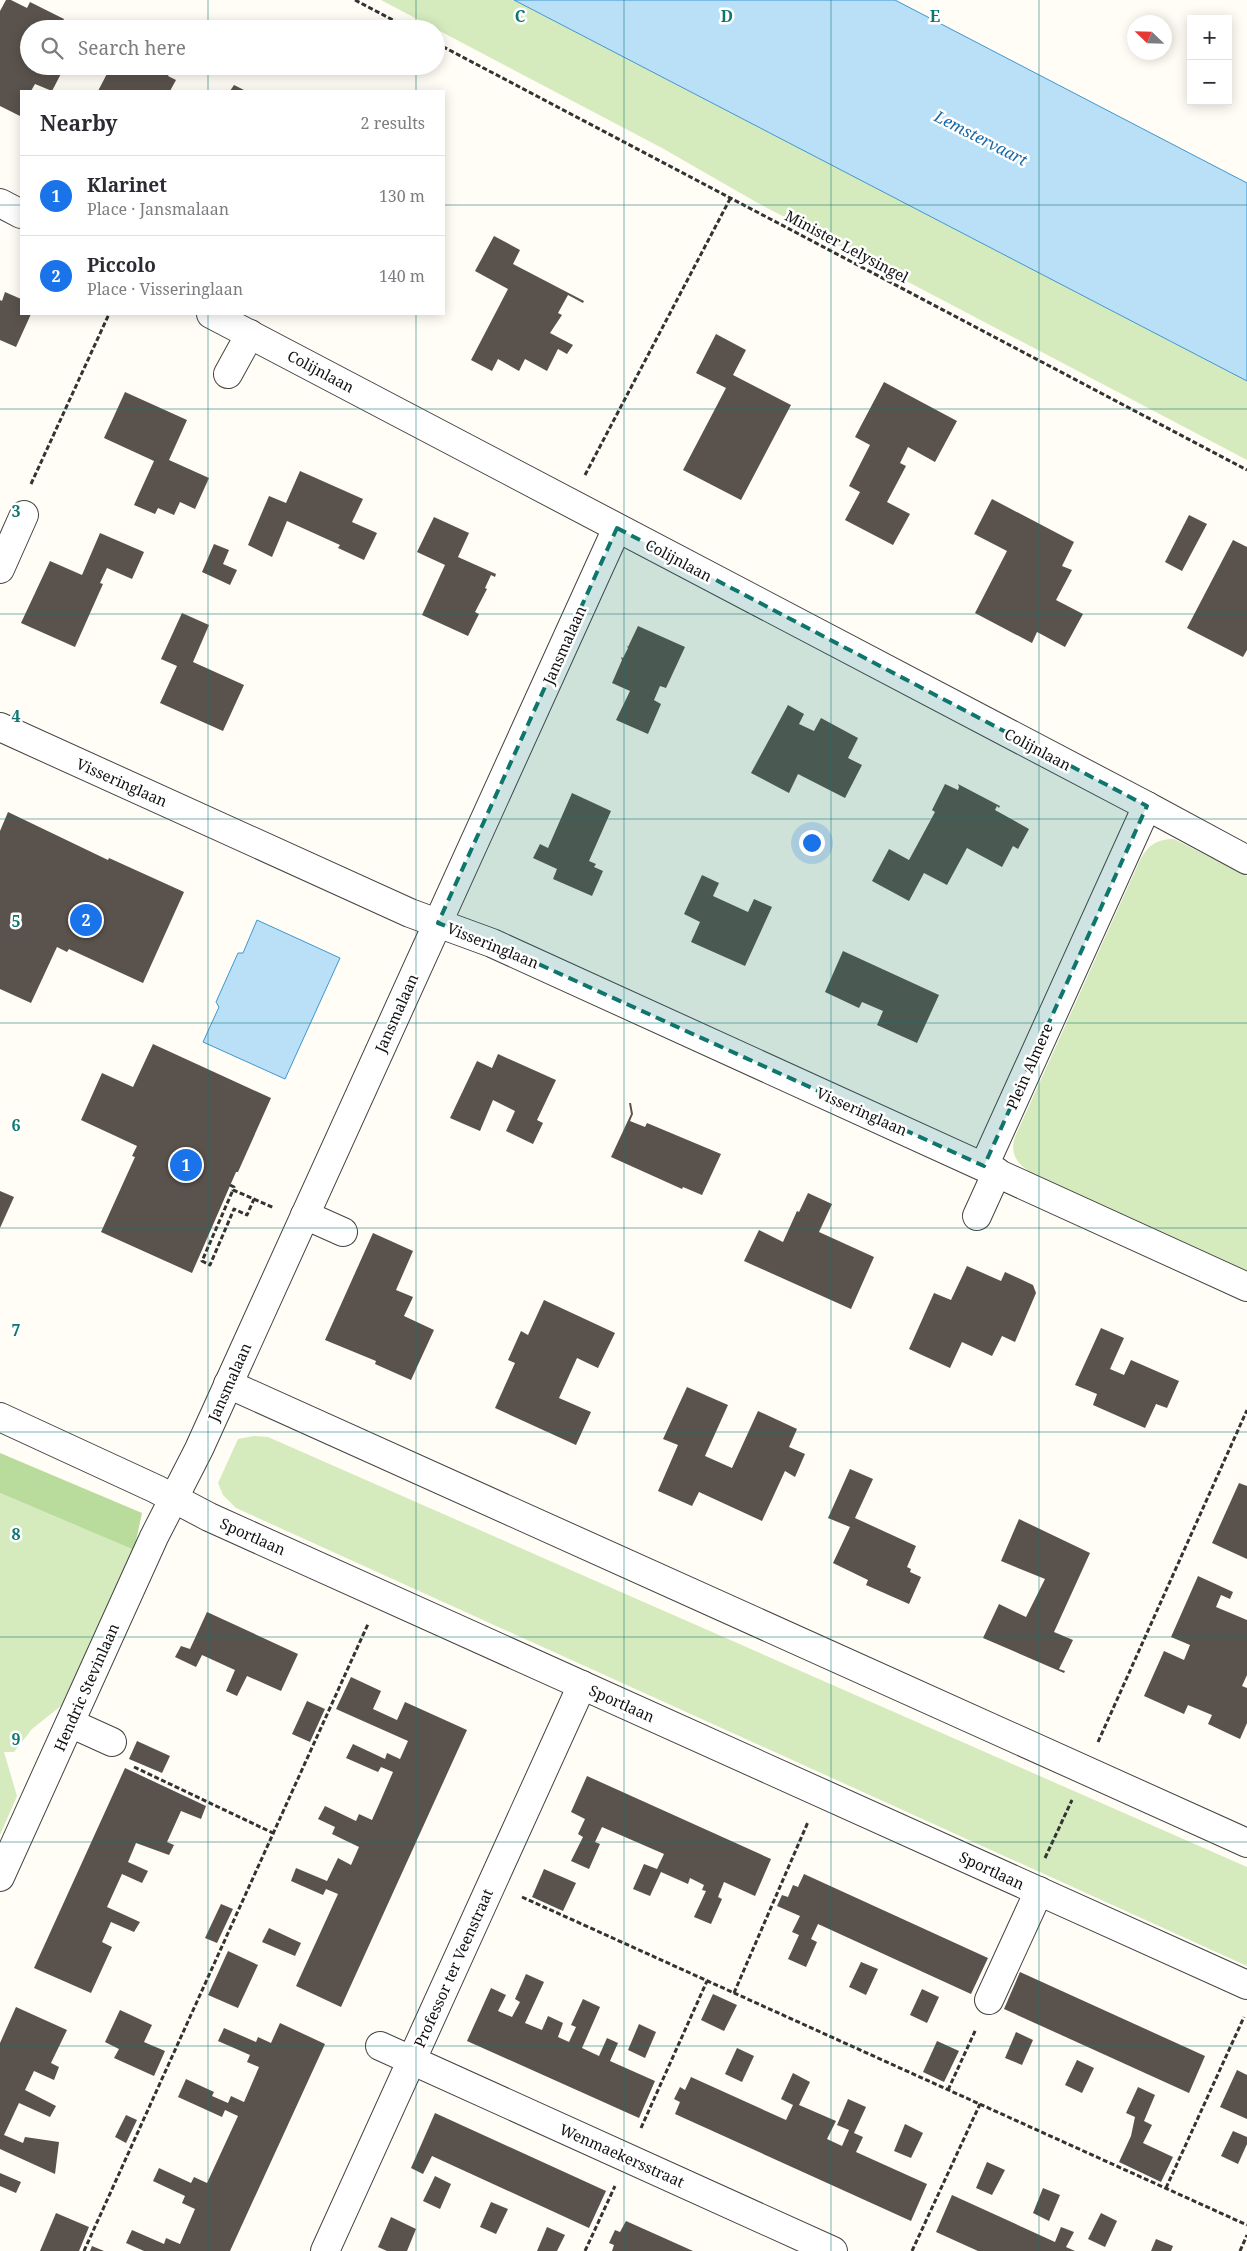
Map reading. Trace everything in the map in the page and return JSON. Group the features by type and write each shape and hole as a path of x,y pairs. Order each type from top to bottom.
{"street":[{"name":"Colijnlaan","path":"213,315 1147,806"},
{"path":"228,374 250,334"},
{"path":"0,569 24,515"},
{"name":"Jansmalaan","path":"173,1498 199,1449 618,528"},
{"name":"Visseringlaan","path":"0,727 386,902 501,947 991,1169"},
{"path":"1147,806 1247,860"},
{"name":"Plein Almere","path":"977,1216 991,1169 1147,806"},
{"path":"991,1169 1247,1287"},
{"path":"305,1215 343,1232"},
{"path":"228,1384 1247,1843"},
{"name":"Sportlaan","path":"0,1417 173,1498 209,1517 1247,1985"},
{"name":"Hendric Stevinlaan","path":"0,1877 173,1498"},
{"name":"Professor ter Veenstraat","path":"325,2251 582,1685"},
{"path":"70,1723 120,1753"},
{"path":"988,2000 1039,1891"},
{"name":"Wenmaekersstraat","path":"380,2046 832,2251"}],"path":[{"path":"355,0 393,20"},
{"name":"Minister Lelysingel","path":"445,47 1247,470"},
{"path":"583,479 731,197"},
{"path":"29,489 109,315"},
{"path":"230,1185 234,1187 233,1190 202,1261 210,1265 234,1209 247,1214 254,1199 233,1190"},
{"path":"1094,1749 1247,1410"},
{"path":"84,2251 371,1618"},
{"path":"120,1753 273,1833"},
{"path":"1044,1862 1075,1794"},
{"path":"734,1993 799,1843"},
{"path":"524,1898 1247,2225"},
{"path":"640,2129 707,1981"},
{"path":"948,2090 988,2000"},
{"path":"1166,2188 1247,2010"},
{"path":"912,2251 980,2104"},
{"path":"585,2251 615,2186"},
{"path":"1240,2251 1247,2235"}],"highlighted area":[{"path":"617,528 1147,806 984,1166 492,943 438,923"}],"green space":[{"path":"381,0 514,0 1247,381 1247,460 756,202 662,148 445,34 445,20 419,20"},
{"path":"1174,839 1247,876 1247,1273 1039,1177 1018,1162 1013,1151 1015,1137 1140,860 1146,850 1154,844 1163,840"},
{"path":"254,1436 268,1437 1247,1867 1247,1966 236,1508 223,1495 218,1483 238,1439"},
{"path":"0,1453 142,1513 134,1550 0,1493"},
{"path":"0,1493 134,1550 62,1705 32,1729 14,1752 4,1752 17,1796 0,1835"}],"water":[{"name":"Lemstervaart","path":"514,0 895,0 1247,183 1247,381"},
{"path":"257,920 340,958 285,1079 203,1042 219,1007 216,1002 238,953 243,953"}],"building":[{"path":"6,0 11,0 27,8 30,2 64,19 20,20 20,75 60,75 53,90 35,84 32,90 20,90 20,116 0,106 0,11"},
{"path":"106,75 169,75 176,80 171,90 99,90"},
{"path":"234,85 244,90 231,90"},
{"path":"494,236 520,250 513,264 584,301 583,303 568,295 558,313 562,315 550,333 573,345 567,354 558,349 547,371 525,359 519,371 498,359 492,371 471,360 508,289 475,271"},
{"path":"5,292 20,299 20,315 31,315 16,347 0,340 0,300 2,301"},
{"path":"716,334 746,350 733,375 791,405 741,500 683,470 726,388 696,373"},
{"path":"884,382 957,421 935,462 908,447 900,463 906,466 887,502 910,514 893,545 845,520 860,492 849,486 870,445 855,437"},
{"path":"125,392 187,420 169,460 209,478 195,509 180,502 174,515 158,508 155,514 134,505 154,461 104,438"},
{"path":"300,471 363,499 352,522 377,533 364,560 338,548 340,545 287,521 272,557 248,545 269,496 286,503"},
{"path":"992,499 1074,542 1062,566 1072,570 1056,600 1083,614 1065,647 1037,632 1032,643 975,613 1007,551 974,534"},
{"path":"1189,515 1207,524 1182,571 1165,562"},
{"path":"434,517 469,533 458,557 496,574 495,577 491,575 485,588 487,589 475,612 479,614 468,636 422,615 445,565 417,552"},
{"path":"100,533 144,552 132,579 107,568 100,583 103,584 75,647 21,623 50,561 82,575"},
{"path":"1233,540 1247,547 1247,650 1243,657 1187,628"},
{"path":"214,544 229,550 223,564 237,570 230,585 202,572"},
{"path":"182,613 209,625 193,662 244,685 223,731 160,703 177,666 161,659"},
{"path":"638,626 685,647 666,688 660,686 654,700 661,704 648,734 616,720 630,691 612,683 622,660 621,657 623,658 628,648 626,645 628,647"},
{"path":"788,705 804,714 799,724 814,731 821,718 858,738 848,758 862,765 845,798 798,774 789,793 751,773"},
{"path":"945,784 958,790 958,784 1000,806 999,808 997,806 995,810 1029,829 1018,849 1013,846 1002,867 967,848 947,885 924,873 909,901 872,881 889,849 909,860 935,812 932,810"},
{"path":"572,793 611,811 589,861 596,864 594,867 603,871 592,896 553,879 557,869 533,858 540,844 548,848"},
{"path":"8,812 108,860 109,858 184,892 143,983 69,949 67,952 57,947 31,1003 0,989 0,831"},
{"path":"702,875 719,883 713,896 748,912 754,899 772,907 745,966 691,942 700,922 684,914"},
{"path":"843,951 939,995 917,1043 877,1025 883,1011 862,1002 859,1008 825,992"},
{"path":"153,1044 271,1098 192,1273 101,1232 135,1157 132,1156 137,1146 81,1120 102,1073 133,1087"},
{"path":"498,1054 556,1080 537,1120 543,1123 533,1144 506,1131 515,1111 493,1100 480,1131 450,1118 477,1061 492,1068"},
{"path":"629,1103 631,1103 633,1114 630,1121 645,1127 647,1123 721,1154 702,1195 683,1187 682,1189 611,1157 631,1114"},
{"path":"0,1191 14,1197 0,1228"},
{"path":"808,1193 832,1204 819,1232 874,1257 851,1309 744,1261 759,1230 783,1242 797,1211 799,1212"},
{"path":"373,1233 413,1251 396,1290 413,1297 404,1316 434,1330 411,1380 375,1364 376,1361 325,1340"},
{"path":"967,1266 1001,1281 1005,1272 1033,1285 1036,1293 1015,1342 1002,1336 992,1356 962,1342 950,1368 909,1349 934,1293 951,1300"},
{"path":"544,1300 615,1333 598,1368 577,1358 559,1398 591,1412 576,1445 495,1408 515,1363 508,1360 521,1331 528,1335"},
{"path":"1101,1328 1124,1338 1110,1369 1124,1375 1131,1360 1179,1381 1167,1408 1156,1404 1145,1428 1093,1405 1097,1394 1075,1385"},
{"path":"687,1387 728,1405 705,1456 732,1468 758,1411 797,1429 789,1447 805,1454 795,1477 785,1471 762,1521 699,1492 692,1506 658,1491 678,1445 663,1439"},
{"path":"850,1469 873,1479 855,1518 916,1546 907,1567 911,1569 910,1572 921,1577 909,1604 866,1585 868,1580 833,1563 850,1527 828,1518"},
{"path":"1239,1483 1247,1486 1247,1559 1212,1543"},
{"path":"1019,1519 1090,1553 1054,1632 1073,1640 1059,1669 1065,1671 1064,1673 983,1638 999,1604 1026,1617 1045,1579 1001,1561"},
{"path":"1198,1576 1233,1592 1230,1599 1221,1595 1216,1607 1247,1620 1247,1675 1242,1686 1247,1688 1247,1723 1240,1739 1208,1724 1212,1715 1188,1705 1184,1714 1144,1696 1164,1651 1184,1660 1190,1645 1171,1637"},
{"path":"207,1612 298,1654 281,1691 247,1676 237,1696 226,1691 235,1670 202,1655 196,1667 175,1657 181,1646 190,1649"},
{"path":"351,1677 381,1691 373,1709 397,1720 405,1702 467,1730 341,2007 296,1986 338,1894 326,1889 323,1895 291,1881 296,1868 327,1881 338,1858 351,1865 359,1847 332,1834 335,1827 318,1819 325,1806 356,1821 359,1814 372,1820 393,1772 381,1767 378,1772 346,1758 353,1744 385,1759 387,1753 400,1759 408,1741 336,1709"},
{"path":"307,1701 325,1709 310,1742 292,1734"},
{"path":"137,1741 170,1756 162,1773 129,1759"},
{"path":"125,1768 206,1806 201,1819 181,1811 167,1842 174,1845 169,1855 136,1843 128,1862 148,1871 142,1883 122,1874 107,1907 140,1922 134,1932 111,1922 102,1942 112,1947 91,1993 34,1968"},
{"path":"587,1776 771,1859 755,1896 724,1882 718,1897 722,1899 711,1924 694,1917 706,1891 702,1890 704,1885 690,1878 688,1884 661,1872 650,1896 633,1889 644,1864 657,1869 664,1854 602,1827 595,1842 600,1844 589,1869 571,1861 583,1837 578,1834 585,1819 571,1812"},
{"path":"544,1869 576,1883 563,1911 532,1897"},
{"path":"804,1874 988,1958 971,1994 818,1924 811,1939 817,1942 806,1967 788,1959 799,1935 792,1932 800,1916 777,1906 782,1895 788,1897 793,1885 798,1887"},
{"path":"221,1904 233,1909 217,1943 205,1938"},
{"path":"269,1928 301,1943 295,1956 262,1942"},
{"path":"228,1951 258,1965 238,2008 208,1995"},
{"path":"861,1962 878,1969 866,1995 849,1987"},
{"path":"1020,1972 1205,2056 1189,2093 1004,2009"},
{"path":"526,1974 544,1982 525,2023 542,2030 548,2016 563,2023 558,2037 569,2042 576,2027 571,2025 583,1999 600,2007 582,2048 599,2056 607,2038 618,2043 610,2061 655,2081 639,2118 467,2041 491,1988 506,1995 498,2011 512,2017 520,2002 515,1999"},
{"path":"922,1989 939,1997 927,2023 910,2015"},
{"path":"713,1994 737,2005 724,2031 701,2020"},
{"path":"16,2007 67,2030 51,2063 59,2067 54,2080 34,2071 25,2090 56,2106 50,2117 19,2103 4,2135 23,2143 25,2137 59,2142 55,2174 0,2149 0,2043"},
{"path":"120,2010 152,2025 144,2042 165,2051 154,2076 114,2058 119,2049 105,2042"},
{"path":"280,2023 325,2044 230,2251 144,2251 126,2243 132,2230 164,2244 166,2238 180,2244 195,2209 182,2203 185,2196 153,2181 159,2168 191,2183 194,2177 207,2183 238,2116 225,2110 222,2117 178,2097 186,2079 214,2092 212,2096 228,2103 231,2096 244,2102 259,2067 247,2062 250,2055 218,2041 224,2028 256,2042 258,2037 271,2043"},
{"path":"639,2024 656,2032 645,2058 628,2050"},
{"path":"1016,2032 1033,2040 1022,2065 1005,2058"},
{"path":"937,2041 959,2051 944,2082 923,2072"},
{"path":"737,2048 754,2056 742,2082 725,2074"},
{"path":"1077,2060 1094,2068 1082,2093 1065,2085"},
{"path":"1237,2070 1247,2075 1247,2119 1220,2107"},
{"path":"793,2073 810,2082 799,2105 836,2121 827,2139 842,2146 849,2130 837,2125 848,2099 866,2107 854,2133 863,2137 856,2152 927,2184 911,2221 675,2114 680,2102 674,2099 680,2087 685,2090 691,2077 786,2120 793,2105 781,2099"},
{"path":"1138,2087 1155,2095 1144,2121 1152,2125 1143,2143 1173,2157 1161,2182 1119,2162 1131,2136 1135,2117 1126,2113"},
{"path":"435,2113 606,2191 589,2228 432,2156 423,2174 411,2168"},
{"path":"126,2115 137,2120 126,2143 115,2137"},
{"path":"905,2124 923,2133 911,2158 894,2151"},
{"path":"1233,2131 1247,2137 1247,2144 1238,2164 1221,2156"},
{"path":"987,2162 1005,2170 992,2195 976,2188"},
{"path":"0,2173 21,2182 16,2193 0,2186"},
{"path":"435,2176 451,2184 440,2209 423,2201"},
{"path":"1043,2188 1060,2195 1049,2221 1033,2213"},
{"path":"952,2195 1055,2242 1061,2227 1074,2232 1066,2247 1075,2251 978,2251 936,2232"},
{"path":"491,2202 508,2209 496,2234 480,2227"},
{"path":"56,2213 89,2227 79,2251 40,2251"},
{"path":"1101,2213 1117,2221 1105,2247 1088,2239"},
{"path":"391,2217 416,2229 407,2251 387,2251 378,2247"},
{"path":"626,2221 693,2251 612,2251 614,2245 609,2243 615,2230 620,2232"},
{"path":"547,2227 565,2235 557,2251 537,2251"},
{"path":"1156,2239 1173,2246 1171,2251 1151,2251"},
{"path":"92,2246 104,2251 90,2251"}],"place":[{"name":"Piccolo","path":"86,920"},
{"name":"Klarinet","path":"186,1165"}]}
